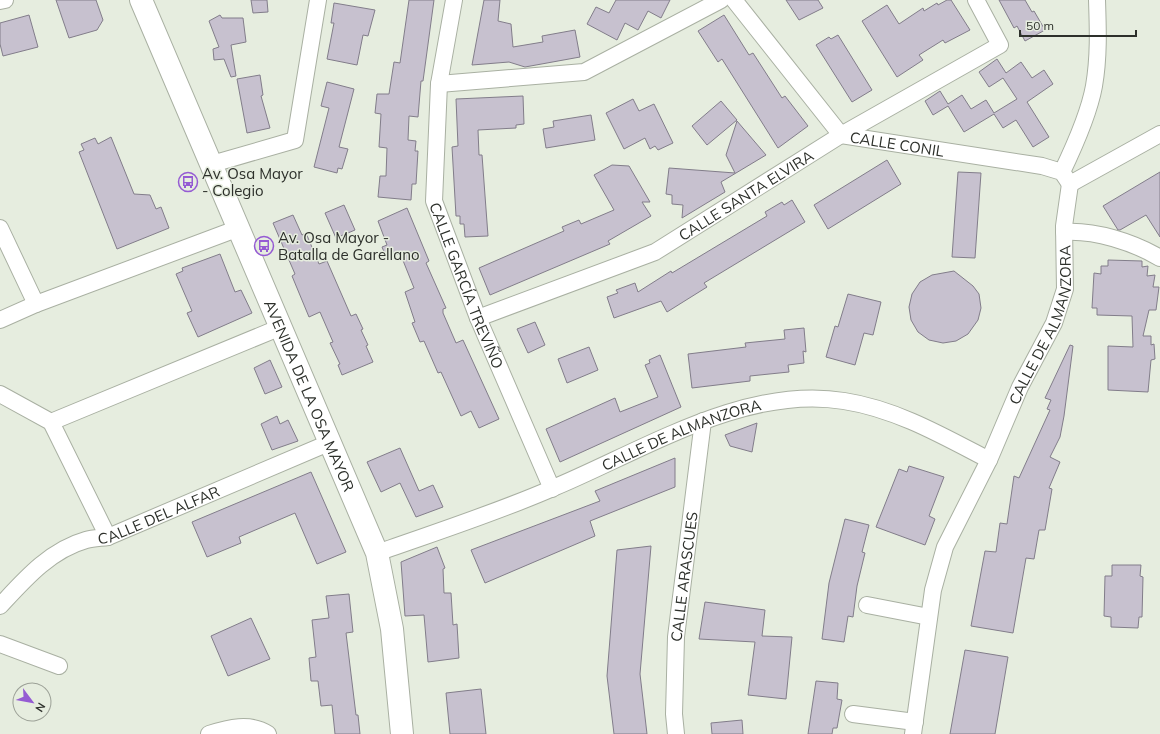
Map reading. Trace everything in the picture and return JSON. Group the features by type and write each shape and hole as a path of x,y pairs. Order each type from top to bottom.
{"main road":[{"name":"AVENIDA DE LA OSA MAYOR","path":"141,0 280,327 331,442 377,553 392,629 402,734"}],"street":[{"path":"0,2 5,0"},
{"path":"212,164 295,140 318,0"},
{"name":"CALLE GARCÍA TREVIÑO","path":"454,0 440,84 434,202 478,318 552,489"},
{"path":"440,84 584,72 721,0"},
{"name":"CALLE CONIL","path":"734,0 841,135 1042,166 1066,178"},
{"name":"CALLE SANTA ELVIRA","path":"478,318 655,252 841,135 1000,45 976,0"},
{"name":"CALLE DE ALMANZORA","path":"914,728 933,590 945,547 989,460 1020,387 1054,323 1064,289 1066,178 1094,87 1098,46 1097,0"},
{"path":"1066,178 1160,134"},
{"path":"0,228 36,304"},
{"path":"0,320 36,304 238,228"},
{"path":"1064,232 1078,231 1120,241 1160,258"},
{"path":"51,422 280,327"},
{"path":"0,394 51,422 108,537"},
{"name":"CALLE DE ALMANZORA","path":"377,553 552,489 703,421 753,406 799,398 843,400 881,410 937,432 989,460"},
{"name":"CALLE ARASCUES","path":"676,734 674,714 676,638 703,421"},
{"name":"CALLE DEL ALFAR","path":"0,606 30,574 56,554 86,540 108,537 331,442"},
{"path":"867,604 929,617"},
{"path":"0,644 59,666"},
{"path":"853,714 914,728"},
{"path":"209,734 239,727 250,727 260,729 268,734"}],"building":[{"path":"56,0 96,0 103,20 97,30 69,38"},
{"path":"251,0 267,0 268,12 253,13"},
{"path":"409,0 434,0 423,81 421,81 418,117 409,116 408,140 416,141 415,151 418,151 416,184 412,184 411,200 378,197 380,176 386,176 387,148 379,147 381,114 375,113 377,94 389,94 394,62 400,63"},
{"path":"484,0 500,0 498,21 511,24 513,47 543,42 542,36 575,30 580,57 525,67 509,62 472,65"},
{"path":"616,0 670,0 661,18 648,11 638,30 625,23 617,40 587,24 596,7 609,13"},
{"path":"786,0 818,0 823,8 799,20"},
{"path":"947,0 951,0 970,30 945,43 943,40 919,55 923,60 897,77 862,21 887,5 899,24 923,8 924,11 937,3 938,5"},
{"path":"999,0 1025,0 1032,12 1034,11 1045,30 1025,41 1017,26 1014,28"},
{"path":"334,3 375,10 368,36 363,35 357,65 327,59 334,23 331,23"},
{"path":"29,15 38,47 3,56 0,44 0,23"},
{"path":"220,15 222,18 243,18 246,42 231,45 236,76 231,77 224,59 214,60 213,49 219,47 209,21"},
{"path":"724,15 749,55 753,53 782,98 785,96 808,126 778,148 722,59 718,62 698,31"},
{"path":"838,35 872,90 852,102 816,45 829,37 831,39"},
{"path":"997,59 1006,73 1021,62 1032,78 1044,70 1053,84 1027,102 1049,137 1033,147 1016,120 1003,128 994,114 964,132 948,106 933,115 925,101 940,91 948,104 962,95 971,109 986,100 994,113 1017,99 1003,78 989,87 979,72"},
{"path":"260,75 263,95 261,96 270,128 247,133 237,79"},
{"path":"327,82 354,89 339,147 348,149 342,169 338,168 337,173 314,167 329,108 321,106"},
{"path":"523,96 524,124 516,125 516,128 478,130 479,155 482,155 488,236 465,237 464,224 460,224 460,216 456,216 452,147 458,146 456,99"},
{"path":"633,99 639,111 654,104 673,143 658,150 655,146 650,149 645,138 624,149 606,113"},
{"path":"721,101 737,120 707,145 692,126"},
{"path":"591,115 595,140 546,148 543,129 554,127 553,121"},
{"path":"737,121 766,155 721,182 725,192 682,218 683,205 672,204 672,195 666,194 669,168 735,173 726,155"},
{"path":"111,137 134,194 150,195 156,209 161,207 169,228 117,249 79,152 84,150 81,144 95,138 98,144"},
{"path":"887,160 901,184 828,229 814,205"},
{"path":"612,165 629,166 650,202 642,202 651,216 608,241 610,244 490,295 479,268 564,231 562,227 579,220 581,224 614,210 594,175"},
{"path":"958,172 981,173 975,258 952,257"},
{"path":"1160,172 1160,237 1146,215 1118,230 1103,206"},
{"path":"792,200 805,222 704,283 707,287 667,312 661,301 614,318 607,297 618,293 616,290 635,283 638,292 671,271 672,273 767,216 765,212 782,202 784,205"},
{"path":"344,205 355,230 336,238 325,213"},
{"path":"407,208 429,261 426,263 446,308 443,309 443,313 456,343 463,340 499,419 479,428 471,411 461,416 441,372 438,373 424,341 420,342 412,323 415,322 405,292 414,288 400,253 387,259 382,247 387,245 378,221"},
{"path":"293,215 302,235 306,233 319,264 327,261 351,316 356,314 363,329 361,330 368,345 366,346 373,362 342,375 338,365 340,364 330,343 333,342 320,312 309,317 292,276 295,274 273,223"},
{"path":"220,254 235,292 241,290 252,313 198,337 187,313 192,311 176,274 183,271 182,268"},
{"path":"1108,260 1142,261 1142,267 1148,266 1147,276 1155,275 1153,287 1159,287 1156,310 1149,310 1143,336 1151,336 1151,345 1154,344 1155,359 1151,360 1148,392 1108,390 1108,346 1133,347 1132,316 1097,315 1097,308 1092,308 1094,273 1101,274 1101,266 1108,266"},
{"path":"954,271 973,286 979,294 981,308 978,320 968,334 956,341 943,343 929,340 918,332 911,320 909,307 912,294 920,282 932,275"},
{"path":"848,294 881,302 873,335 864,333 855,365 826,357 835,326 838,327"},
{"path":"535,322 545,345 528,353 517,329"},
{"path":"804,328 806,352 803,351 804,363 788,365 789,372 750,376 750,381 692,388 688,354 746,347 745,343 785,339 784,330"},
{"path":"1070,345 1073,346 1064,416 1060,437 1050,457 1060,462 1049,488 1052,489 1045,530 1039,530 1034,559 1026,558 1013,633 971,626 985,551 996,552 1000,523 1007,524 1014,476 1019,478 1050,410 1047,409 1051,400 1045,398"},
{"path":"589,347 598,370 567,383 558,359"},
{"path":"660,355 681,407 560,462 546,429 615,398 620,412 658,397 645,365 650,363 649,360"},
{"path":"270,360 282,387 265,394 254,368"},
{"path":"277,416 280,424 288,420 298,441 272,450 261,424"},
{"path":"757,423 752,452 730,446 725,435"},
{"path":"400,448 419,491 433,485 443,507 416,517 400,483 381,492 367,462"},
{"path":"675,458 675,487 590,521 595,536 485,583 471,550 600,501 595,491"},
{"path":"909,466 944,477 929,516 935,519 925,545 876,527 899,469 907,472"},
{"path":"311,472 346,552 317,564 295,513 239,537 241,543 207,557 192,522"},
{"path":"845,519 869,525 862,552 865,553 857,586 853,617 848,616 844,642 822,639 829,583"},
{"path":"651,546 640,674 647,734 614,734 607,676 617,550"},
{"path":"437,547 445,568 443,569 444,593 451,593 453,625 457,624 459,658 428,662 424,615 405,616 401,562"},
{"path":"1112,565 1141,565 1140,576 1143,577 1142,617 1139,617 1138,628 1111,627 1111,617 1104,616 1105,576 1112,576"},
{"path":"349,594 353,632 346,633 356,715 358,715 360,734 335,734 332,705 321,706 318,681 311,681 309,658 316,657 312,620 329,618 326,596"},
{"path":"705,602 765,610 762,636 792,637 786,699 748,695 755,642 699,639"},
{"path":"251,618 270,659 228,676 211,636"},
{"path":"965,650 1008,657 995,734 950,734"},
{"path":"816,681 838,683 837,699 842,700 837,728 833,728 832,734 808,734"},
{"path":"481,689 486,734 450,734 446,693"},
{"path":"742,720 743,734 712,734 711,723"}],"place":[{"name":"Av. Osa Mayor - Colegio","path":"188,182"},
{"name":"Av. Osa Mayor - Batalla de Garellano","path":"264,246"}]}
